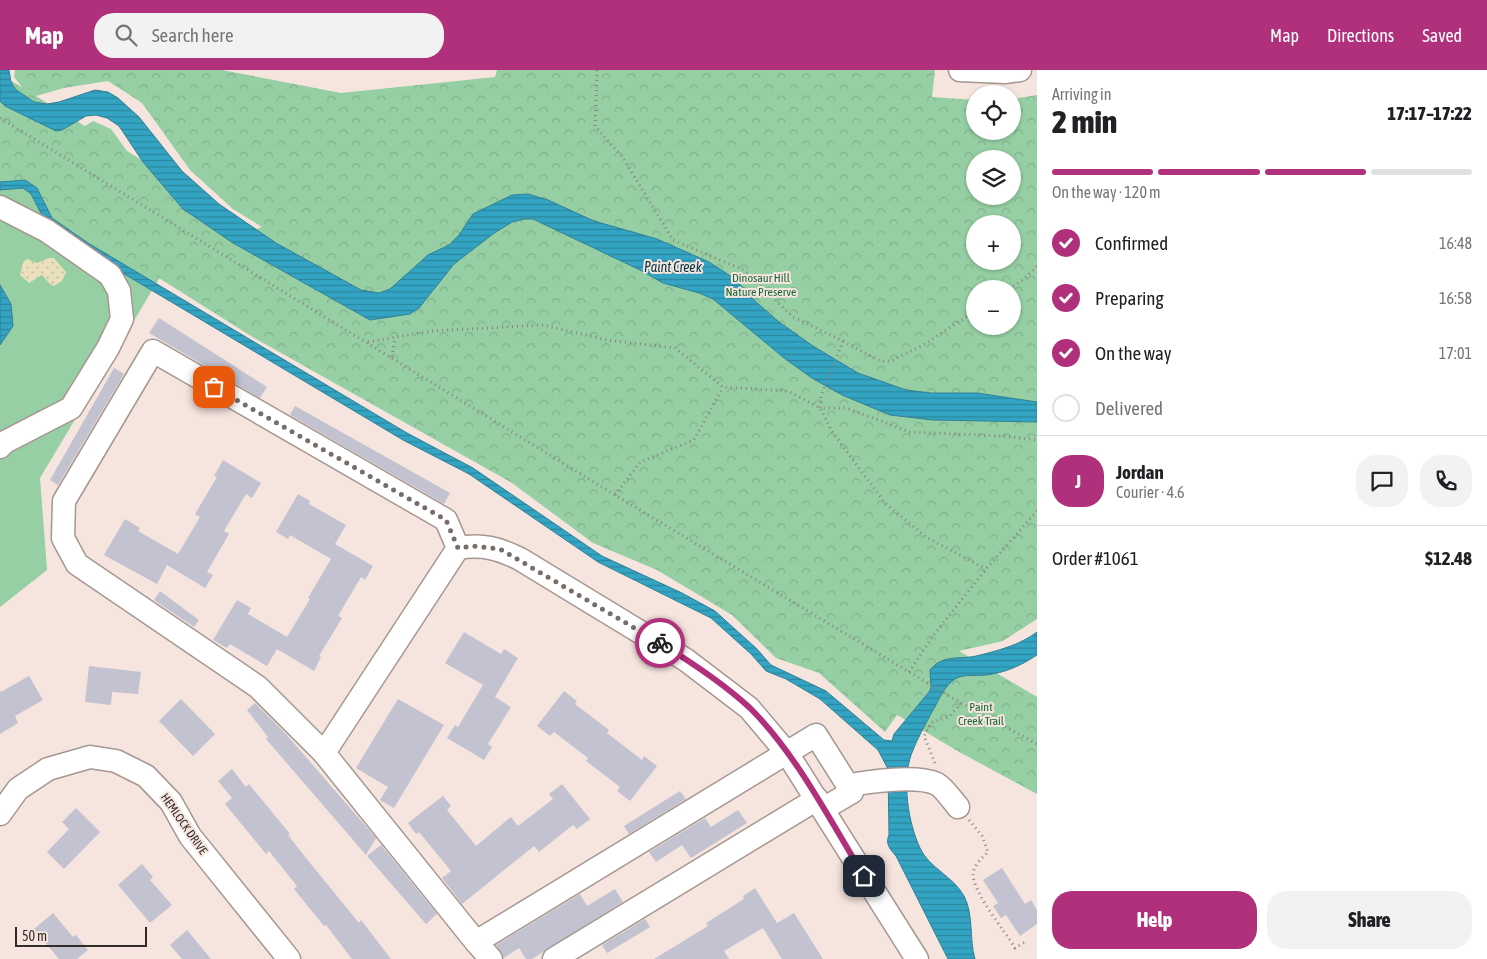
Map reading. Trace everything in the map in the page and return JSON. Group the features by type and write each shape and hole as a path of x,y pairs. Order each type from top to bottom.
{"street":[{"path":"960,70 1005,72 1020,70"},
{"path":"0,207 47,231 110,275 119,291 122,319 108,348 71,408 5,442 0,447"},
{"path":"458,548 446,520 153,351 64,501 63,538 77,564 258,687 324,753 491,959"},
{"path":"324,753 458,548 473,546 500,549 686,660 749,708 787,753 916,959"},
{"path":"476,942 816,735 852,792 820,804 554,959"},
{"name":"HEMLOCK DRIVE","path":"0,814 18,789 48,769 90,757 116,761 146,776 171,802 190,836 290,959"},
{"path":"848,786 871,781 928,783 958,806"}],"path":[{"path":"597,70 595,126 623,158 673,240 744,270 793,317 880,361 891,361 925,344 966,317"},
{"path":"0,118 615,495 954,699 1037,744"},
{"path":"1020,280 1037,266"},
{"path":"367,342 431,331 543,325 607,340 675,348 723,387 788,391 820,406 846,408 910,432 1004,436 1037,440"},
{"path":"392,358 395,338"},
{"path":"843,342 820,396 820,406 833,433 885,503 926,537 986,569"},
{"path":"615,495 640,462 694,440 723,387"},
{"path":"909,672 933,636 986,569 1037,511"},
{"path":"928,783 937,767 924,736 931,723 950,716 961,703"},
{"path":"958,806 982,836 988,852 977,864 973,873 976,888 1015,948 1027,941"}],"green space":[{"name":"Dinosaur Hill Nature Preserve","path":"15,70 222,70 341,93 495,77 497,70 935,70 932,97 966,99 966,140 1021,140 1021,98 1037,95 1037,619 1003,641 959,651 1037,697 1037,794 961,753 897,715 885,732 819,673 776,658 732,615 657,570 593,543 512,483 251,336 54,212 52,204 0,172 0,74 23,88 14,77","holes":["108,81 142,103 190,170 233,209 262,227 257,229 127,151 111,129 93,121 85,126 36,96 64,88"]},
{"path":"0,172 163,272 40,478 47,570 0,607"}],"sand":[{"path":"54,258 66,272 62,281 54,286 42,275 29,283 20,275 23,262 27,259 37,263"}],"water":[{"name":"Paint Creek","path":"0,70 9,70 11,82 15,89 34,102 47,104 59,102 95,90 108,92 118,98 139,117 182,171 219,204 276,243 361,290 379,293 390,289 428,255 449,245 459,235 473,214 512,195 528,194 548,200 594,221 657,239 709,262 735,279 756,302 779,322 813,346 858,373 906,390 931,393 977,393 1037,402 1037,422 933,420 890,415 842,395 812,378 784,358 713,299 663,283 640,270 533,219 512,222 454,264 419,308 410,314 370,320 233,243 183,209 143,162 119,126 107,118 96,115 86,116 62,130 56,131 5,106 0,101"},
{"path":"25,180 37,188 52,218 88,243 407,433 473,468 602,556 682,593 715,611 757,649 771,665 826,691 884,740 892,741 894,734 929,692 931,688 930,670 935,665 951,658 976,656 1000,650 1023,641 1037,632 1037,655 1031,659 999,673 958,677 948,685 918,738 908,766 908,802 916,838 924,855 954,883 964,896 969,911 975,959 948,959 896,856 889,846 888,769 878,750 820,699 786,679 766,671 751,654 711,618 598,562 469,474 403,440 84,250 46,223 31,194 23,188 0,190 0,182"},
{"path":"0,285 11,304 13,326 0,345"}],"building":[{"path":"159,318 267,387 260,398 149,333"},
{"path":"114,368 124,374 58,485 50,480"},
{"path":"295,406 450,493 444,504 290,415"},
{"path":"223,460 261,483 252,498 246,494 224,531 229,534 207,572 213,575 205,588 167,565 157,584 104,555 125,519 140,528 138,531 178,554 200,517 195,514 217,477 214,476"},
{"path":"298,494 310,501 309,504 346,525 335,544 373,566 365,580 361,577 338,616 342,618 319,656 321,657 314,671 277,649 267,666 230,644 227,648 213,640 237,600 251,608 248,614 287,637 310,599 308,598 331,559 290,535 288,539 276,532"},
{"path":"160,591 199,620 194,627 154,600"},
{"path":"464,632 501,654 504,649 518,658 495,697 511,707 488,744 492,747 484,760 447,738 455,725 458,727 483,685 445,663"},
{"path":"89,666 141,672 138,694 112,692 111,705 85,702"},
{"path":"29,676 43,700 15,716 18,723 0,734 0,690 1,692"},
{"path":"564,691 577,701 575,704 609,730 607,733 642,760 644,756 657,766 630,801 617,791 620,787 586,761 588,758 554,732 550,736 537,726"},
{"path":"181,699 215,734 193,756 159,721"},
{"path":"398,699 444,725 394,808 380,800 388,787 356,768"},
{"path":"255,703 286,734 376,838 366,855 266,739 268,737 247,710"},
{"path":"232,769 246,787 249,784 290,834 288,835 306,858 359,923 361,920 391,959 352,959 326,925 324,926 294,889 297,886 269,851 266,854 225,804 232,798 218,781"},
{"path":"562,784 590,819 577,829 573,825 539,852 534,846 462,904 442,878 451,871 419,832 416,834 408,823 443,796 451,806 447,810 476,846 511,817 518,826 553,799 549,794"},
{"path":"680,791 686,799 629,834 624,826"},
{"path":"76,808 100,832 64,869 47,852 69,829 62,822"},
{"path":"738,810 747,823 691,858 682,845 656,862 649,852 705,818 711,827"},
{"path":"381,845 437,914 426,924 367,856"},
{"path":"142,864 153,877 150,880 172,905 150,923 118,885"},
{"path":"1002,868 1025,904 1031,900 1037,910 1037,924 1020,936 1006,915 1001,918 993,906 998,903 983,880"},
{"path":"755,888 777,923 794,913 823,959 782,959 763,928 724,951 729,959 654,959 708,926 706,923 744,899 743,896"},
{"path":"615,889 623,902 532,959 526,959 519,948 504,958 496,945 580,894 587,906"},
{"path":"53,913 73,937 76,935 88,950 77,959 59,959 34,929"},
{"path":"645,919 650,927 607,953 602,945"},
{"path":"187,930 211,959 182,959 170,945"}],"way so far":[{"path":"214,387 446,520 458,548 486,546 500,549 520,559 660,643"}],"route":[{"path":"660,643 710,676 749,708 767,727 787,753 864,876"}],"park label":[{"name":"Paint Creek Trail","path":"981,714"}]}
